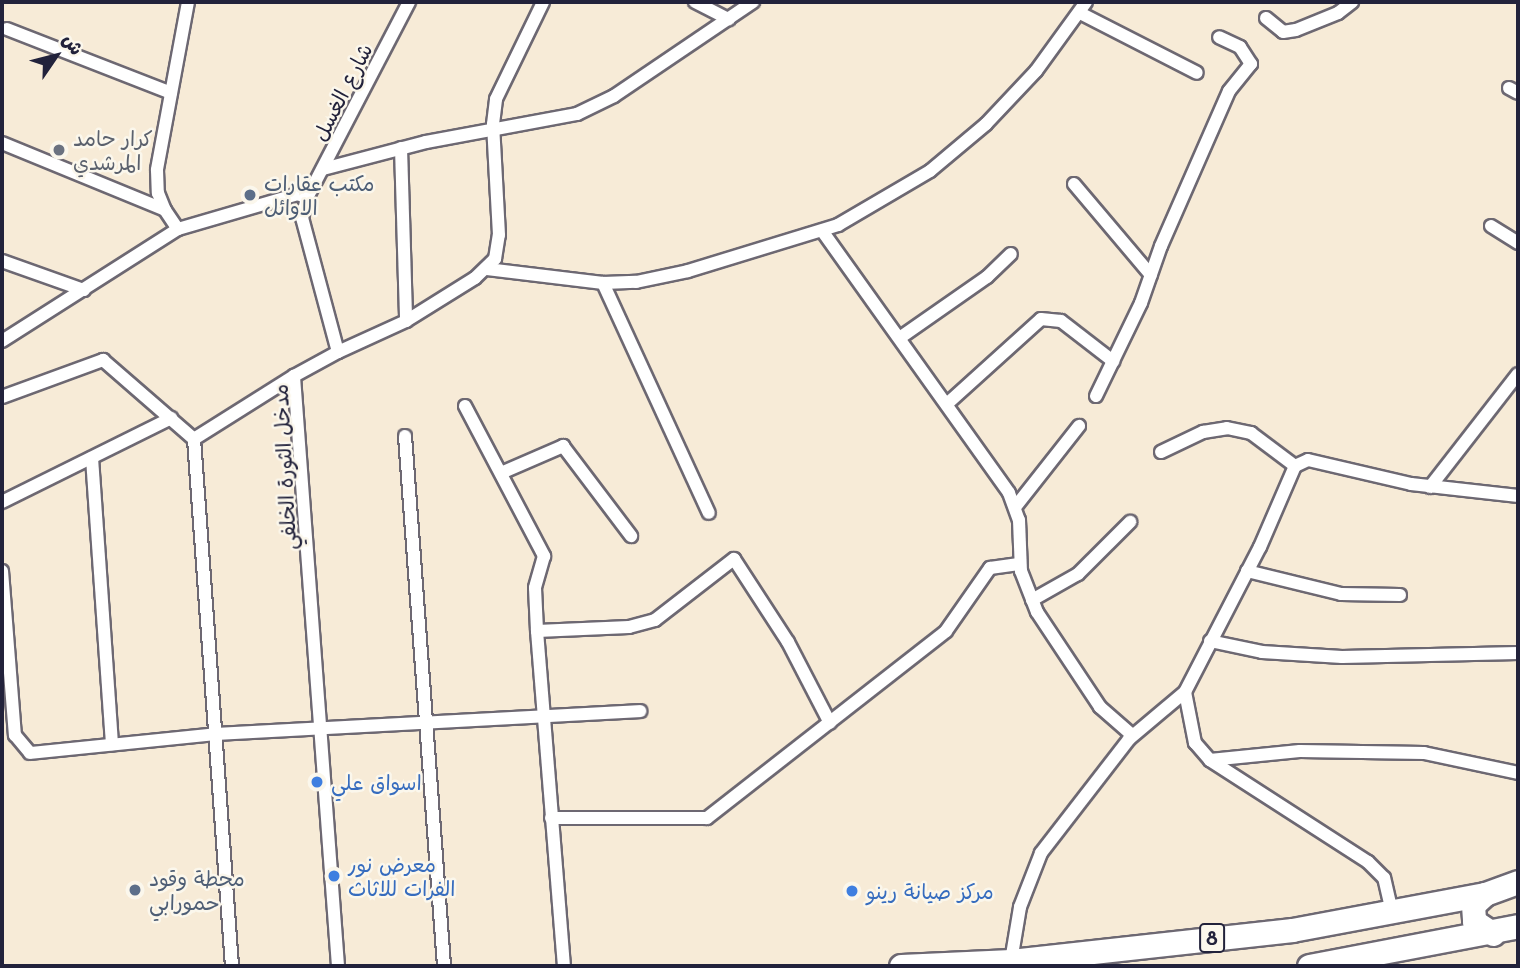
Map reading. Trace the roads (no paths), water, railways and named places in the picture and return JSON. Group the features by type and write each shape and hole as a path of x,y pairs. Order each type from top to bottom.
{"highway":[{"name":"8","path":"901,966 1011,961 1292,930 1485,894 1518,883"},
{"path":"1485,894 1472,913 1478,928 1493,934"},
{"path":"1392,912 1406,930 1399,951"},
{"path":"1323,965 1493,934 1518,926"}],"street":[{"path":"178,229 158,194 157,170 188,2"},
{"name":"شارع الغسل","path":"307,198 409,2"},
{"path":"544,2 496,99 493,131 499,247 487,269 603,283 662,278 822,232 930,172 959,149 1012,99 1083,7 1197,73"},
{"path":"695,2 729,19"},
{"path":"323,169 401,148 558,120 596,106 753,2"},
{"path":"1266,18 1283,32 1296,30 1338,13 1352,2"},
{"path":"7,29 171,93"},
{"path":"1096,396 1229,91 1251,64 1240,47 1219,37"},
{"path":"2,143 165,210"},
{"path":"401,148 406,321"},
{"path":"1074,184 1151,275"},
{"path":"2,341 178,229 298,194 307,198 302,229 338,352"},
{"path":"1491,226 1518,243"},
{"path":"822,232 948,403 1016,506 1019,564 1032,600 1100,707 1132,735"},
{"path":"901,337 987,277 1011,254"},
{"path":"2,261 84,290"},
{"name":"مدخل الثورة الخلفي","path":"338,966 294,376 338,352 406,321 487,269"},
{"path":"603,283 709,513"},
{"path":"948,403 1041,319 1061,321 1113,361"},
{"path":"2,397 103,360 194,439 232,966"},
{"path":"1430,487 1518,374"},
{"path":"194,439 294,376"},
{"path":"465,406 544,556 535,588 537,631 564,966"},
{"path":"2,502 171,418"},
{"path":"1016,506 1079,426"},
{"path":"1161,453 1203,432 1227,428 1251,433 1295,466"},
{"path":"405,436 444,966"},
{"path":"501,473 563,446 631,536"},
{"path":"92,458 111,744"},
{"path":"1011,961 1020,907 1035,863 1132,735 1185,692 1247,571 1295,466 1308,460 1430,487 1518,496"},
{"path":"1032,600 1078,574 1130,522"},
{"path":"537,631 629,627 654,620 734,559 788,642 830,723"},
{"path":"551,818 707,818 946,631 990,568 1019,564"},
{"path":"2,571 15,735 20,746 30,753 217,734 640,711"},
{"path":"1247,571 1341,594 1400,594"},
{"path":"1210,641 1262,652 1342,657 1518,653"},
{"path":"1185,692 1195,743 1210,760 1368,862 1384,878 1392,912"},
{"path":"1210,760 1300,751 1424,753 1518,773"}],"place":[{"name":"كرار حامد المرشدي","path":"59,150"},
{"name":"مكتب عقارات الاوائل","path":"250,195"},
{"name":"اسواق علي","path":"317,782"},
{"name":"معرض نور الفرات للاثاث","path":"334,876"},
{"name":"محطة وقود حمورابي","path":"135,890"},
{"name":"مركز صيانة رينو","path":"852,891"}]}
